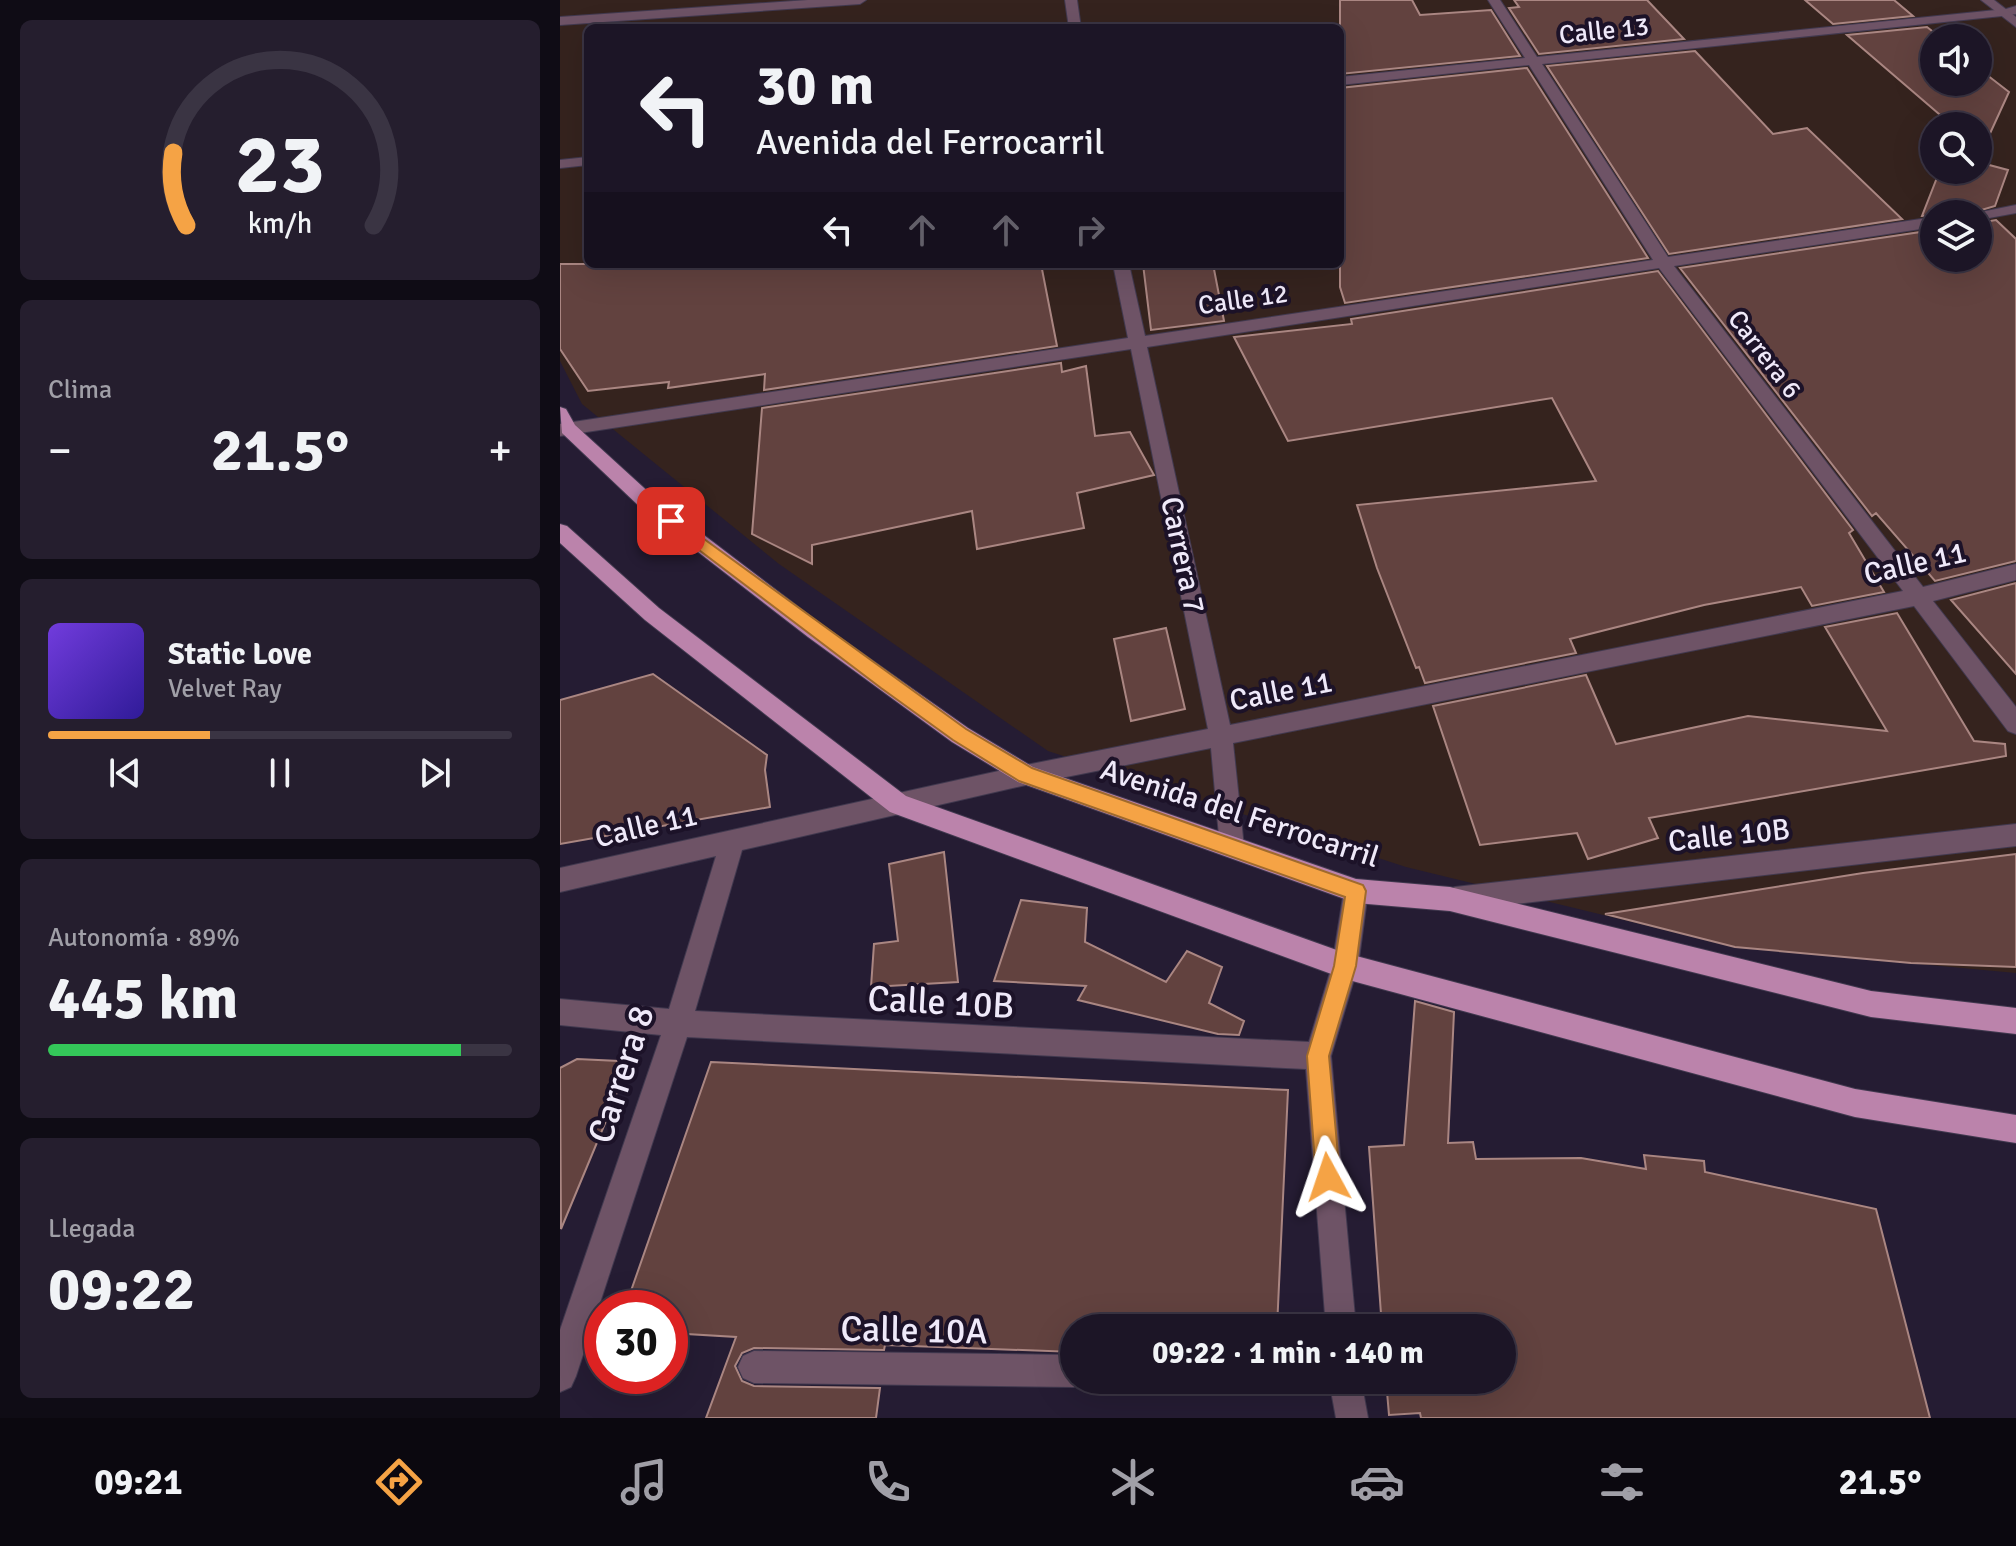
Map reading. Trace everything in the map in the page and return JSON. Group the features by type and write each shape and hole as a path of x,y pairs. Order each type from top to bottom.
{"main road":[{"name":"Avenida del Ferrocarril","path":"563,424 647,502 815,631 960,735 1026,775 1356,891 1450,899 1871,1004 2016,1021"},
{"path":"560,531 652,614 898,804 1345,966 1855,1103 2016,1129"}],"street":[{"path":"560,21 860,0"},
{"path":"1071,0 1074,24"},
{"name":"Carrera 6","path":"1494,0 1531,62 1664,264 2016,724"},
{"path":"1987,0 2009,11 2016,23"},
{"name":"Calle 13","path":"1344,81 2009,11"},
{"path":"560,164 584,161"},
{"path":"1992,213 2016,209"},
{"name":"Calle 12","path":"563,424 1920,224"},
{"name":"Carrera 7","path":"1122,268 1221,736 1232,847"},
{"name":"Calle 11","path":"560,880 1026,775 1916,597 2016,572"},
{"name":"Calle 10B","path":"1450,899 2016,835"},
{"name":"Carrera 8","path":"560,1376 678,1023 733,839"},
{"path":"1340,1314 1318,1056 1345,966 1356,891"},
{"name":"Calle 10B","path":"560,1012 678,1023 1318,1056"},
{"name":"Calle 10A","path":"754,1367 1060,1371"},
{"path":"1348,1394 1352,1418"}],"shaded area":[{"path":"560,0 2016,0 2016,973 1735,947 1406,867 1048,751 779,564 582,404 560,361"}],"building":[{"path":"1340,0 1412,0 1420,15 1491,10 1520,56 1344,74 1344,24 1340,24"},
{"path":"1514,0 1647,0 1684,39 1539,54 1509,8 1519,7"},
{"path":"1805,0 1894,0 1913,16 1833,24"},
{"path":"1920,28 1920,96 1992,96 1992,79 2009,92 1992,129 1992,112 1937,112 1847,35"},
{"path":"1695,51 1773,134 1807,128 1902,219 1669,254 1547,66"},
{"path":"1527,68 1648,258 1345,303 1340,287 1340,268 1344,268 1344,88"},
{"path":"1992,166 2008,170 1995,206 1992,207 1992,200 1928,200 1935,184 1992,184"},
{"path":"1996,220 2016,239 2016,561 1935,581 1876,513 1872,516 1680,268 1920,232 1920,272 1992,272 1992,221"},
{"path":"560,264 584,264 584,268 1042,268 1057,346 764,390 765,374 668,388 669,382 588,391 560,349"},
{"path":"1143,268 1214,268 1224,321 1151,330"},
{"path":"1658,271 1853,530 1849,533 1884,592 1812,606 1801,587 1704,605 1570,639 1576,653 1425,683 1419,667 1416,668 1377,568 1357,505 1596,481 1552,398 1288,441 1234,337 1352,324 1351,319"},
{"path":"1061,363 1062,372 1086,366 1095,436 1130,432 1154,475 1077,493 1084,528 977,549 972,511 812,545 812,564 752,534 762,408"},
{"path":"2016,583 2016,674 1951,600"},
{"path":"1897,613 1974,741 2005,744 2006,756 1649,818 1658,838 1588,859 1577,833 1480,845 1433,706 1586,675 1616,744 1748,716 1887,731 1825,627"},
{"path":"1166,628 1185,709 1131,721 1114,639"},
{"path":"653,674 767,755 765,770 770,807 560,844 560,700"},
{"path":"944,852 958,982 871,987 874,944 898,941 889,864"},
{"path":"2016,854 2016,967 1911,963 1735,947 1605,914 1863,873"},
{"path":"1021,900 1087,908 1085,942 1166,982 1187,951 1222,967 1209,1003 1244,1021 1239,1035 1218,1034 1078,1000 1086,986 994,981"},
{"path":"1415,1001 1454,1012 1448,1143 1473,1142 1476,1159 1581,1158 1646,1169 1644,1155 1704,1161 1705,1172 1876,1209 1930,1418 1421,1418 1420,1413 1389,1415 1387,1394 1516,1394 1516,1314 1381,1314 1369,1147 1404,1145"},
{"path":"577,1059 619,1061 616,1097 561,1229 560,1068"},
{"path":"711,1062 1288,1090 1278,1314 1060,1314 1060,1351 885,1345 884,1350 754,1348 742,1353 735,1366 742,1381 754,1386 880,1388 876,1418 706,1418 736,1337 688,1334 688,1290 631,1290"}],"route":[{"path":"671,521 887,683 960,735 1026,775 1356,891 1345,966 1318,1056 1328,1177"}]}
